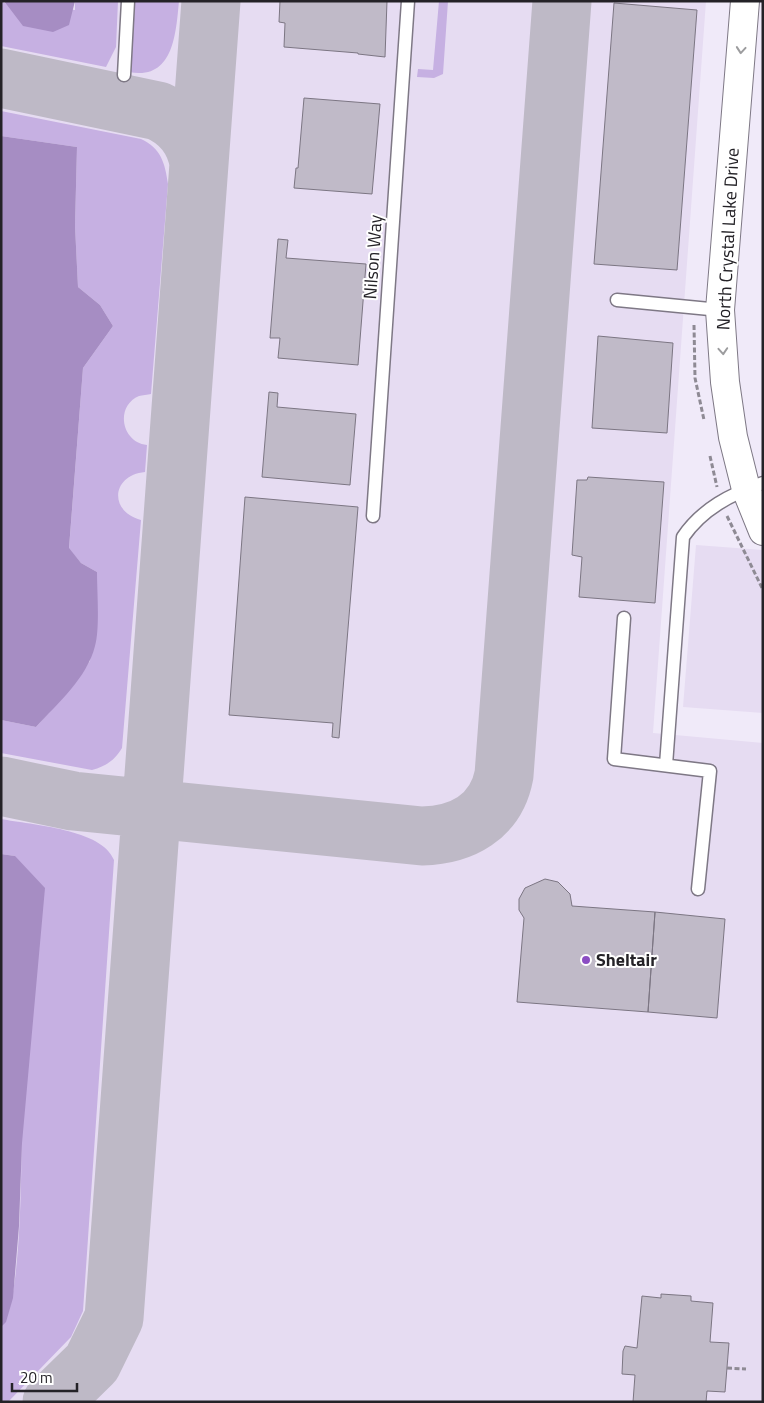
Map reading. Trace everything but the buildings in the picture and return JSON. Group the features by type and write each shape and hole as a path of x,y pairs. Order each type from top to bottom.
{"main road":[{"name":"North Crystal Lake Drive","path":"744,1 720,310 725,382 733,437 754,486 763,531"}],"lane":[{"path":"124,75 128,1"},
{"name":"Nilson Way","path":"373,516 408,1"},
{"path":"617,300 720,310"},
{"path":"666,765 683,537 702,515 721,501 754,486"},
{"path":"624,618 614,759 710,771 698,889"}],"path":[{"path":"730,526 763,590"},
{"path":"727,1368 746,1369"}],"shaded area":[{"path":"1,1 706,1 653,733 763,743 763,1402 1,1402"},
{"path":"1,1 4,3 75,10 75,1 118,1 116,47 106,67 1,46"},
{"path":"4,1 75,1 69,25 53,32 23,26"},
{"path":"135,1 179,1 174,39 170,52 164,62 155,69 144,73 129,72"},
{"path":"439,1 448,1 443,74 434,78 417,77 418,69 433,70"},
{"path":"1,111 141,139 153,147 161,157 168,184 151,394 139,396 131,401 126,407 124,415 124,423 131,437 147,445 145,472 134,475 126,480 118,494 119,502 123,509 141,520 122,748 109,762 92,770 1,753 1,720 36,727 73,686 90,661 97,572 81,563 69,549 83,368 113,326 100,305 78,287 75,226 77,147 1,136"},
{"path":"1,136 77,147 75,226 78,287 100,305 113,326 83,368 69,548 81,563 97,572 97,638 86,669 36,727 1,720"},
{"path":"696,545 763,550 763,713 683,707"},
{"path":"1,819 47,826 81,835 96,841 107,850 114,860 83,1311 71,1337 8,1402 1,1402 1,1327 12,1299 18,1248 22,1104 15,856 1,854"},
{"path":"1,854 15,856 45,888 22,1143 19,1226 13,1298 6,1322 1,1327"}],"taxiway":[{"path":"52,1402 92,1363 114,1318 211,1"},
{"path":"1,786 73,801 422,836 451,832 463,827 475,821 493,802 500,790 504,775 562,1"},
{"path":"1,78 158,111 174,120 186,132 194,146 199,163"}],"place":[{"name":"Sheltair","path":"586,960"}]}
